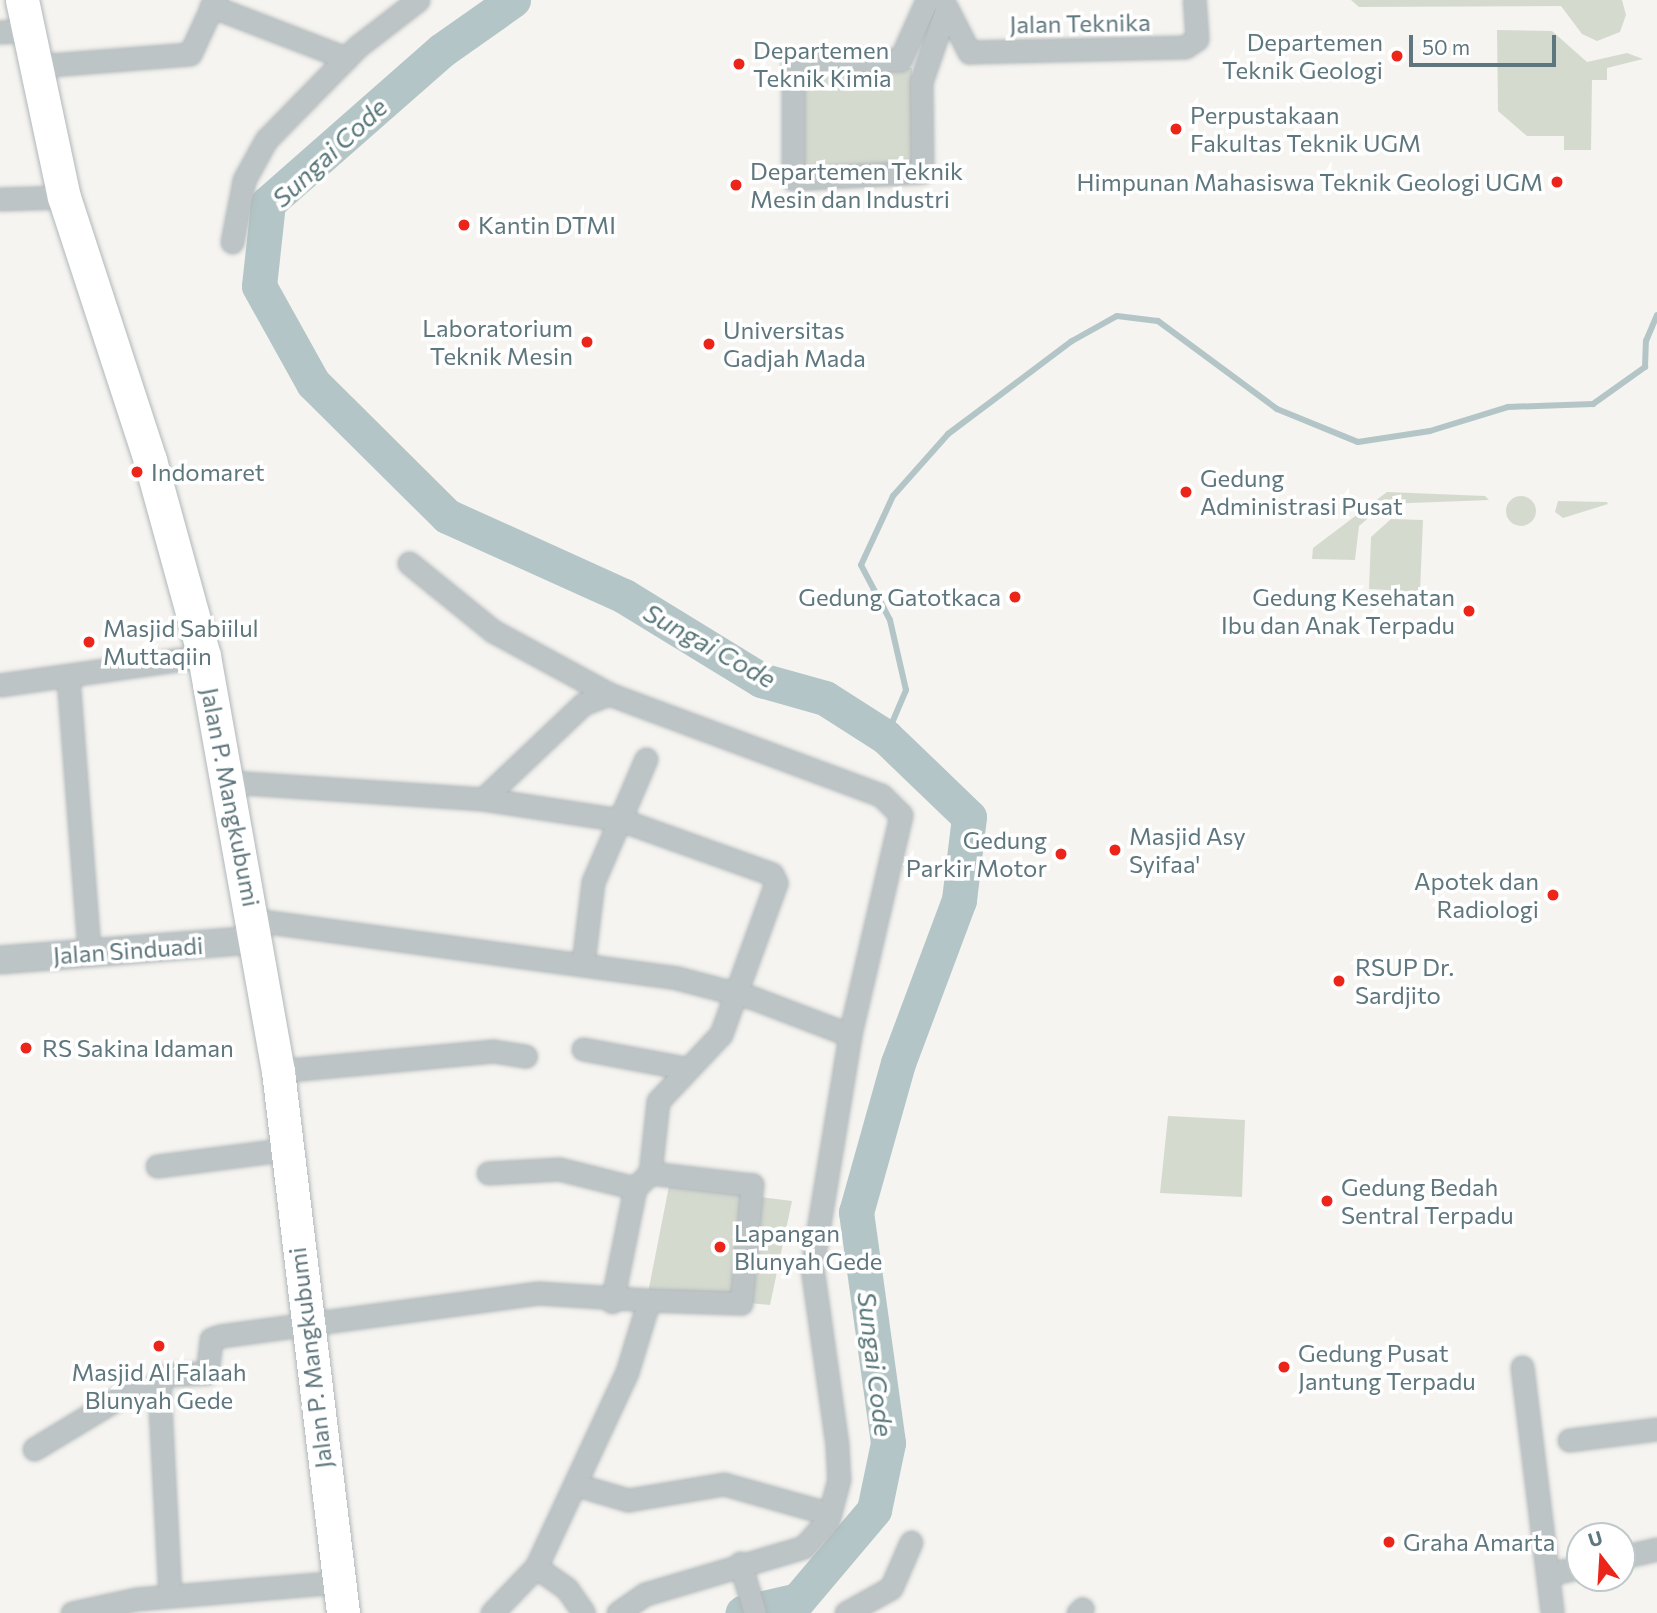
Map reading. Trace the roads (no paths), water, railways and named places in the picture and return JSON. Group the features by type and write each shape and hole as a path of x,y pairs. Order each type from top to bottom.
{"main road":[{"name":"Jalan P. Mangkubumi","path":"17,21 37,66 64,197 150,460 204,656 229,782 278,1071 289,1149 304,1327 341,1598"}],"street":[{"path":"232,242 244,180 266,139 346,58 418,0"},
{"name":"Jalan Teknika","path":"939,3 969,52 1185,47 1197,39 1194,0"},
{"path":"37,66 190,54 213,3 346,58"},
{"path":"939,3 921,82 922,172 793,179 793,61 900,60 939,3"},
{"path":"0,199 64,197"},
{"path":"409,563 504,638 609,694 894,804 900,829 850,1035 813,1267 837,1446 839,1479 830,1514 803,1547 742,1569 645,1594 618,1613"},
{"path":"0,685 204,656"},
{"path":"68,677 89,952"},
{"path":"483,799 583,704 609,694"},
{"path":"583,963 593,881 646,759"},
{"path":"229,782 483,799 621,820 774,877 721,1034 685,1068 658,1101 643,1181 612,1302"},
{"path":"255,930 583,963 736,993 850,1035"},
{"name":"Jalan Sinduadi","path":"0,960 89,952 255,930"},
{"path":"583,1049 685,1068"},
{"path":"278,1071 493,1051 526,1056"},
{"path":"157,1166 289,1149"},
{"path":"170,1596 159,1387 166,1375 207,1373 211,1339 538,1293 612,1302 649,1300 741,1303 752,1185 643,1181 559,1169 488,1173"},
{"path":"492,1613 536,1567 577,1485 627,1372 649,1300"},
{"path":"1522,1367 1550,1574 1552,1613"},
{"path":"34,1450 133,1389 159,1387"},
{"path":"1569,1440 1657,1429"},
{"path":"577,1485 628,1500 724,1484 830,1514"},
{"path":"846,1613 891,1588 911,1542"},
{"path":"1636,1554 1657,1549"},
{"path":"536,1567 567,1589 584,1613"},
{"path":"742,1569 755,1613"},
{"path":"1550,1574 1566,1570"},
{"path":"72,1613 137,1606 170,1596 341,1598"}],"waterway":[{"name":"Sungai Code","path":"513,0 442,50 268,203 259,286 313,383 447,516 624,596 761,680 825,698 886,737 969,817 959,900 898,1063 856,1212 888,1443 874,1510 798,1600 742,1613"},
{"path":"886,737 906,690 890,620 861,565 893,496 948,434 1072,341 1117,316 1158,321 1277,409 1358,442 1430,431 1508,407 1593,404 1645,367 1646,341 1657,315"}],"place":[{"name":"Departemen Teknik Geologi","path":"1397,56"},
{"name":"Departemen Teknik Kimia","path":"739,64"},
{"name":"Perpustakaan Fakultas Teknik UGM","path":"1176,129"},
{"name":"Himpunan Mahasiswa Teknik Geologi UGM","path":"1557,182"},
{"name":"Departemen Teknik Mesin dan Industri","path":"736,185"},
{"name":"Kantin DTMI","path":"464,225"},
{"name":"Laboratorium Teknik Mesin","path":"587,342"},
{"name":"Universitas Gadjah Mada","path":"709,344"},
{"name":"Indomaret","path":"137,472"},
{"name":"Gedung Administrasi Pusat","path":"1186,492"},
{"name":"Gedung Gatotkaca","path":"1015,597"},
{"name":"Gedung Kesehatan Ibu dan Anak Terpadu","path":"1469,611"},
{"name":"Masjid Sabiilul Muttaqiin","path":"89,642"},
{"name":"Masjid Asy Syifaa'","path":"1115,850"},
{"name":"Gedung Parkir Motor","path":"1061,854"},
{"name":"Apotek dan Radiologi","path":"1553,895"},
{"name":"RSUP Dr. Sardjito","path":"1339,981"},
{"name":"RS Sakina Idaman","path":"26,1048"},
{"name":"Gedung Bedah Sentral Terpadu","path":"1327,1201"},
{"name":"Lapangan Blunyah Gede","path":"720,1247"},
{"name":"Masjid Al Falaah Blunyah Gede","path":"159,1346"},
{"name":"Gedung Pusat Jantung Terpadu","path":"1284,1367"},
{"name":"Graha Amarta","path":"1389,1542"}]}
